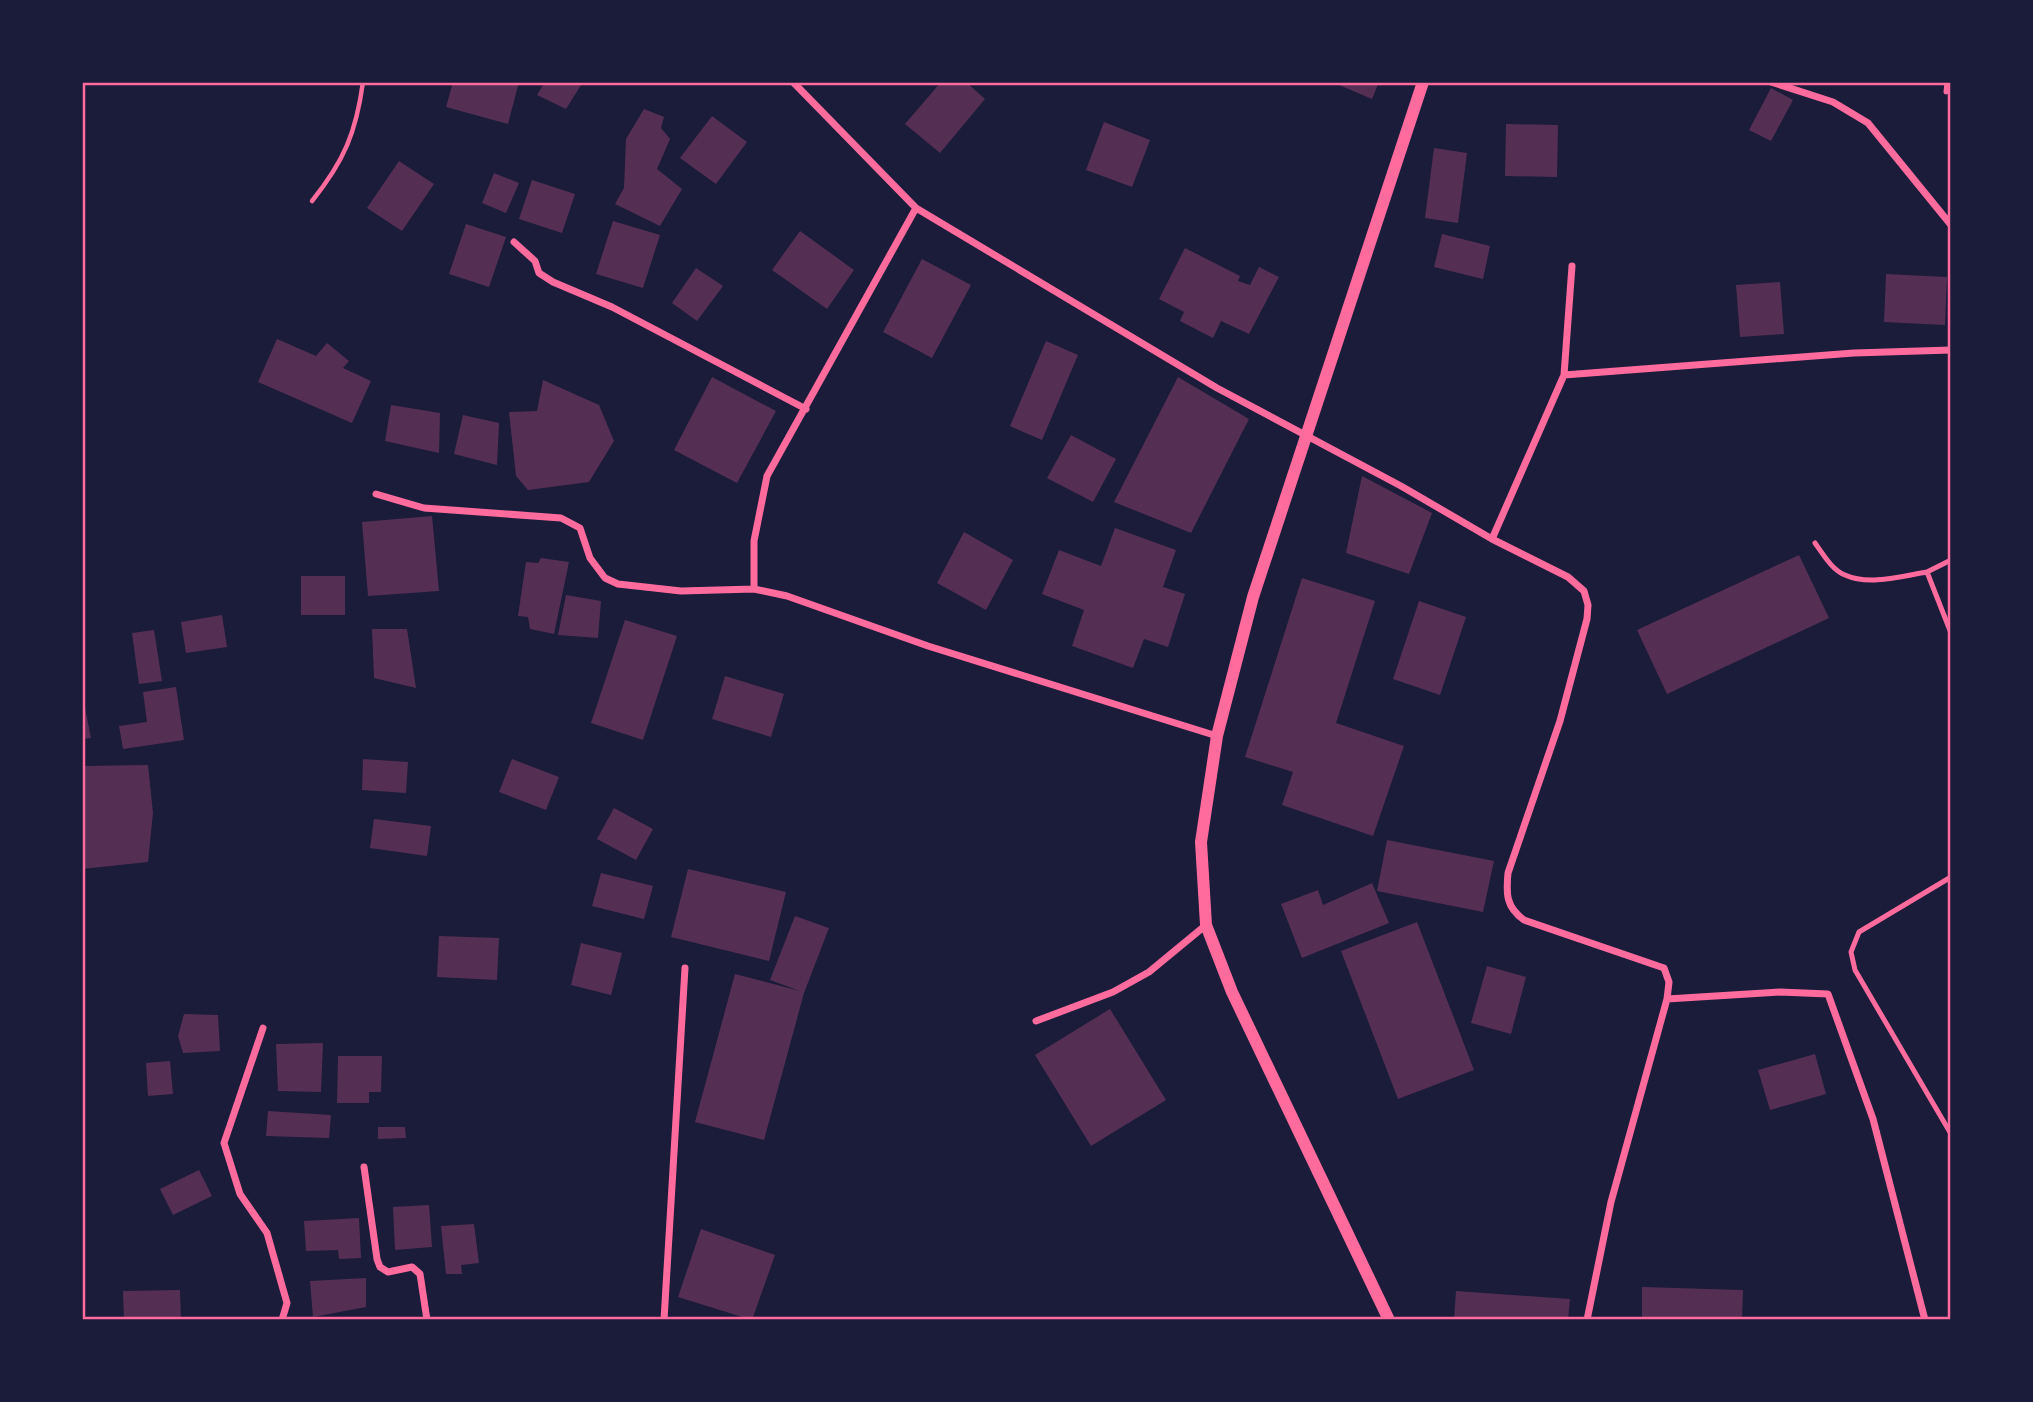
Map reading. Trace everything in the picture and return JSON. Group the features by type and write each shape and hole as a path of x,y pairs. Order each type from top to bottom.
{"street":[{"path":"793,82 916,208 1109,325 1305,437 1401,486 1492,540 1568,577 1584,591 1588,605 1560,721 1508,873 1508,903 1512,911 1524,920 1664,968 1669,982 1667,999 1611,1202 1587,1320"},
{"path":"1389,1320 1232,992 1206,925 1200,842 1217,736 1253,597 1423,82"},
{"path":"1771,82 1833,102 1868,123 1951,225"},
{"path":"754,589 754,541 767,476 916,208"},
{"path":"514,242 535,261 539,273 552,282 612,307 806,409"},
{"path":"1492,540 1564,375 1572,266"},
{"path":"1564,375 1854,353 1951,350"},
{"path":"376,494 424,508 561,518 573,522 585,538 594,564 605,578 618,584 681,591 754,589 813,604 928,646 1217,736"},
{"path":"1036,1021 1113,992 1149,972 1206,925"},
{"path":"664,1320 685,968"},
{"path":"1667,999 1780,992 1828,995 1873,1119 1925,1320"},
{"path":"263,1028 224,1143 240,1194 267,1233 287,1303 282,1320"},
{"path":"364,1167 380,1267 388,1272 412,1267 420,1274 427,1320"}],"lane":[{"path":"1946,92 1947,82"},
{"path":"1815,543 1832,566 1845,576 1879,580 1927,572 1951,560"},
{"path":"1927,572 1951,633"},
{"path":"1951,877 1859,932 1852,952 1855,970 1951,1134"}],"path":[{"path":"312,201 348,148 358,121 363,82"}],"building":[{"path":"453,82 519,82 508,124 446,107"},
{"path":"545,82 583,82 566,109 537,95"},
{"path":"941,82 966,82 985,99 940,153 905,124"},
{"path":"1332,82 1379,82 1372,99"},
{"path":"1771,88 1793,100 1771,141 1749,130"},
{"path":"644,109 664,117 661,128 670,139 657,169 682,189 660,226 615,204 624,188 626,139"},
{"path":"712,116 747,142 716,184 680,158"},
{"path":"1104,122 1150,140 1132,187 1086,170"},
{"path":"1506,124 1558,125 1557,177 1505,176"},
{"path":"1434,148 1467,153 1458,223 1425,218"},
{"path":"399,161 434,184 402,231 367,208"},
{"path":"494,173 519,183 506,213 482,203"},
{"path":"532,180 575,194 562,233 519,219"},
{"path":"613,221 660,235 643,288 596,274"},
{"path":"466,224 506,237 489,287 449,274"},
{"path":"800,231 854,270 827,309 772,270"},
{"path":"1442,234 1490,246 1483,279 1434,267"},
{"path":"1185,248 1240,276 1238,281 1250,285 1259,267 1279,277 1249,334 1221,321 1213,338 1180,321 1184,312 1159,299"},
{"path":"922,259 971,285 932,358 883,332"},
{"path":"696,268 723,286 697,321 672,303"},
{"path":"1886,274 1947,277 1945,325 1884,322"},
{"path":"1780,282 1784,334 1740,337 1736,285"},
{"path":"277,339 316,356 327,343 349,361 343,368 371,381 352,423 258,382"},
{"path":"1046,341 1078,355 1042,440 1010,426"},
{"path":"712,377 776,411 737,483 674,450"},
{"path":"1178,377 1249,419 1191,533 1114,502"},
{"path":"543,380 599,405 614,441 589,482 528,490 516,476 509,412 537,411"},
{"path":"391,405 440,413 439,453 385,441"},
{"path":"463,415 499,423 497,465 454,454"},
{"path":"1071,435 1116,459 1093,502 1047,478"},
{"path":"1362,476 1432,513 1409,574 1346,553"},
{"path":"432,516 439,591 368,596 362,522"},
{"path":"1115,528 1176,550 1163,587 1185,594 1168,647 1144,639 1133,668 1072,646 1084,610 1042,594 1059,550 1101,566"},
{"path":"964,532 1013,560 986,610 937,583"},
{"path":"1799,555 1829,618 1667,694 1637,630"},
{"path":"541,558 569,562 554,634 530,629 528,617 518,616 526,562 538,563"},
{"path":"301,576 345,576 345,615 301,615"},
{"path":"1302,578 1375,601 1336,723 1404,746 1373,836 1282,805 1293,772 1245,757"},
{"path":"566,595 601,601 598,638 558,635"},
{"path":"1419,601 1466,617 1440,695 1393,679"},
{"path":"222,615 227,647 186,653 181,622"},
{"path":"625,620 677,636 643,740 591,723"},
{"path":"372,629 407,629 416,688 374,678"},
{"path":"154,630 162,681 139,684 132,633"},
{"path":"725,676 784,694 771,737 712,719"},
{"path":"176,687 184,740 123,749 119,726 147,722 143,692"},
{"path":"82,692 91,738 82,739"},
{"path":"363,759 408,762 406,793 362,790"},
{"path":"512,759 559,777 546,810 499,792"},
{"path":"148,765 153,813 148,862 82,869 82,766"},
{"path":"614,808 653,829 636,860 597,839"},
{"path":"374,819 431,826 427,856 370,848"},
{"path":"1387,840 1494,861 1483,912 1377,891"},
{"path":"688,869 786,892 769,961 671,937"},
{"path":"601,873 653,886 644,919 592,906"},
{"path":"1372,883 1389,923 1302,958 1281,904 1318,890 1323,905"},
{"path":"795,916 829,928 804,993 764,1140 695,1122 735,974 800,991 770,980"},
{"path":"1417,922 1474,1070 1398,1099 1341,951"},
{"path":"439,936 499,938 497,980 437,977"},
{"path":"581,943 622,953 611,995 571,985"},
{"path":"1487,966 1526,977 1511,1034 1471,1023"},
{"path":"1110,1009 1166,1100 1091,1146 1035,1055"},
{"path":"184,1014 218,1015 220,1051 183,1053 178,1036"},
{"path":"323,1043 321,1092 278,1091 276,1044"},
{"path":"1815,1054 1826,1094 1770,1110 1758,1070"},
{"path":"338,1056 382,1056 381,1092 369,1092 369,1103 337,1103"},
{"path":"170,1061 173,1094 148,1096 146,1063"},
{"path":"268,1111 331,1115 329,1138 266,1136"},
{"path":"378,1127 405,1127 406,1138 378,1139"},
{"path":"199,1170 212,1196 173,1215 160,1189"},
{"path":"429,1205 432,1247 395,1250 393,1207"},
{"path":"359,1218 361,1258 339,1259 338,1250 306,1251 304,1221"},
{"path":"474,1224 479,1263 461,1265 462,1274 446,1274 441,1226"},
{"path":"701,1229 775,1255 752,1320 678,1297"},
{"path":"366,1278 366,1307 313,1317 310,1281"},
{"path":"1642,1287 1743,1290 1742,1320 1642,1320"},
{"path":"180,1290 181,1320 124,1320 123,1291"},
{"path":"1456,1291 1570,1299 1568,1320 1454,1320"}]}
